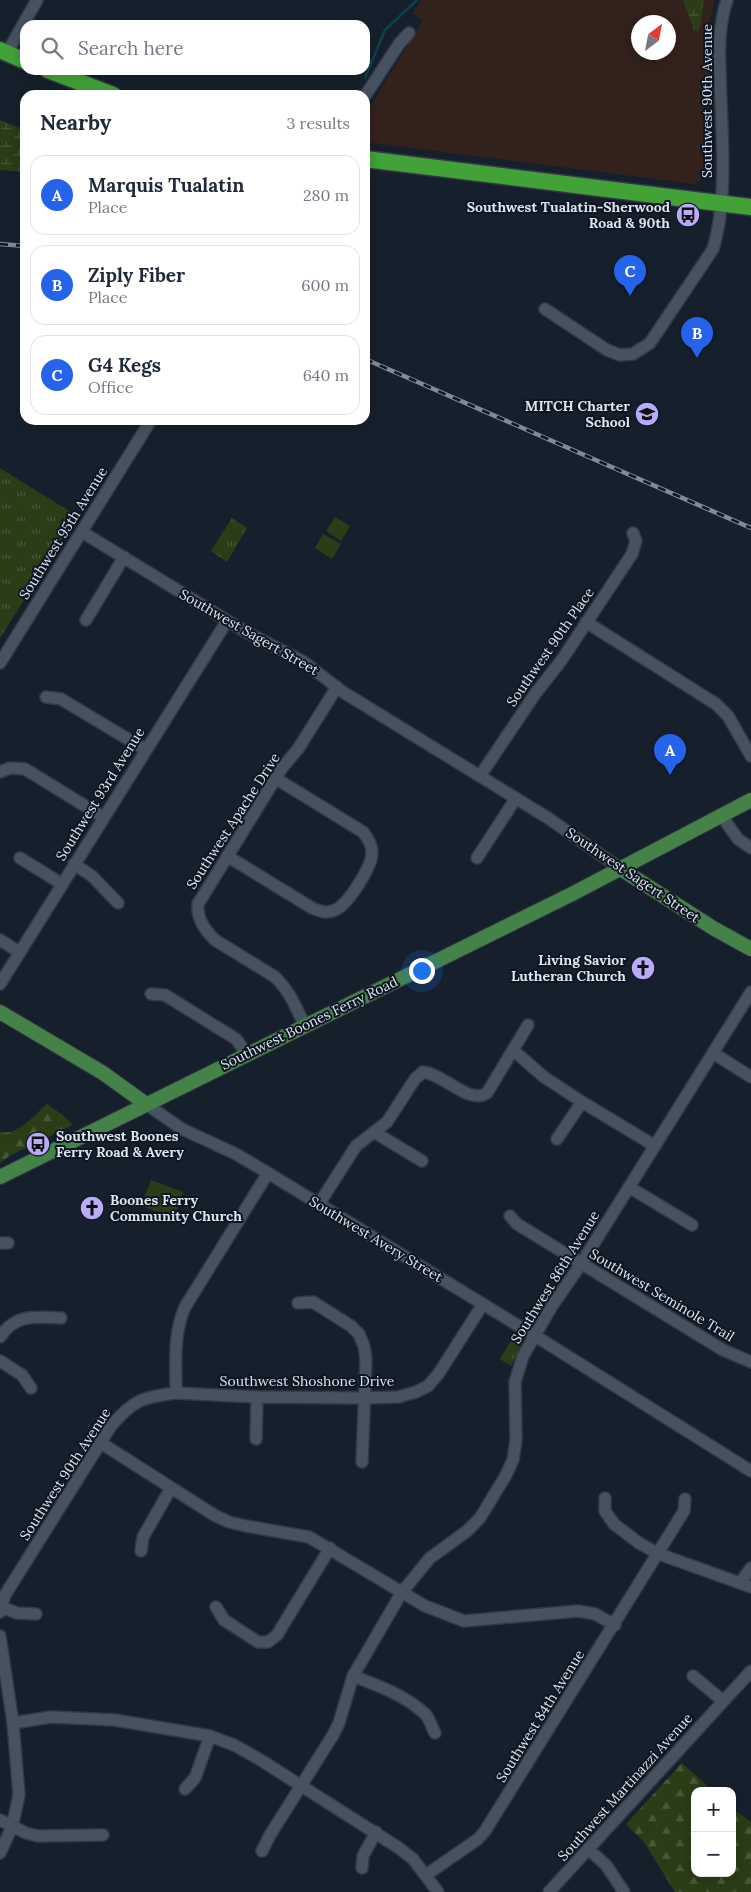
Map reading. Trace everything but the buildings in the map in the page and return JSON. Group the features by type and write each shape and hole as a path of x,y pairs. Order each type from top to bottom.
{"highway":[{"path":"3,51 20,59"},
{"path":"61,75 100,90"},
{"path":"370,160 751,207"}],"main road":[{"name":"Southwest Boones Ferry Road","path":"0,1177 621,868 751,800"},
{"name":"Southwest Sagert Street","path":"621,868 722,934 751,949"},
{"name":"Southwest Avery Street","path":"0,1012 103,1073 146,1104"}],"street":[{"path":"24,20 37,0"},
{"name":"Southwest 90th Avenue","path":"545,309 607,350 620,355 633,354 642,350 650,343 712,249 716,237 720,204 723,147 720,28 726,0"},
{"path":"3,51 20,26"},
{"path":"369,90 399,44 409,33"},
{"name":"Southwest 95th Avenue","path":"0,663 148,425"},
{"name":"Southwest Sagert Street","path":"82,532 256,638 304,662 337,687 516,798 621,868"},
{"name":"Southwest 90th Place","path":"480,776 535,694 562,661 632,554 636,541 633,533"},
{"path":"86,620 124,558"},
{"name":"Southwest 93rd Avenue","path":"0,984 227,621"},
{"path":"586,622 716,704 728,716 751,756"},
{"name":"Southwest Apache Drive","path":"304,1026 289,992 283,984 215,940 200,922 197,913 198,904 275,778 298,750 337,687"},
{"path":"46,697 61,699 146,750"},
{"path":"0,772 10,768 25,769 103,817"},
{"path":"227,856 312,908 323,912 335,910 345,903 365,873 372,853 371,843 363,832 275,778"},
{"path":"477,858 516,798"},
{"path":"721,815 738,840 751,848"},
{"path":"20,858 62,884"},
{"path":"74,864 92,876 118,903"},
{"path":"0,940 19,952"},
{"name":"Southwest 86th Avenue","path":"262,1851 338,1723 353,1676 402,1592 430,1558 467,1531 480,1518 506,1475 513,1460 516,1440 515,1382 522,1356 751,992"},
{"path":"151,994 165,995 221,1029 240,1042 247,1054"},
{"path":"319,1204 350,1153 362,1140 387,1122 415,1079 424,1072 433,1073 472,1096 481,1097 487,1093 528,1025"},
{"path":"513,1050 544,1077 655,1146"},
{"path":"713,1053 751,1077"},
{"path":"557,1139 582,1102"},
{"name":"Southwest Avery Street","path":"146,1104 182,1129 236,1154 268,1173 751,1470"},
{"path":"374,1132 422,1161"},
{"path":"176,1393 179,1320 268,1173"},
{"path":"629,1187 692,1225"},
{"name":"Southwest Seminole Trail","path":"510,1216 517,1224 581,1264 723,1350 751,1362"},
{"path":"298,1302 313,1302 351,1326 359,1334 364,1346 366,1359 362,1462"},
{"name":"Southwest Shoshone Drive","path":"176,1393 257,1397 364,1398 398,1397 416,1392 428,1386 439,1373 482,1304"},
{"path":"0,1337 12,1323 22,1318 61,1318"},
{"path":"0,1361 22,1376 32,1388"},
{"name":"Southwest 90th Avenue","path":"36,1614 1,1610 5,1595 101,1443 123,1412 136,1402 149,1396 176,1393"},
{"path":"256,1439 257,1397"},
{"path":"101,1443 214,1515 229,1522 309,1537 425,1606 464,1621 578,1611 595,1614 615,1624"},
{"path":"141,1551 143,1537 171,1488"},
{"path":"605,1498 605,1511 614,1524 659,1554 746,1585 751,1568"},
{"name":"Southwest 84th Avenue","path":"426,1875 478,1839 485,1832 659,1554 684,1511 685,1500"},
{"path":"216,1607 224,1620 258,1642 268,1642 277,1635 330,1548"},
{"path":"0,1636 3,1678 13,1723 20,1795 12,1827 0,1853"},
{"name":"Southwest Martinazzi Avenue","path":"549,1892 751,1671"},
{"path":"353,1676 382,1687 409,1702 427,1716 435,1733"},
{"path":"693,1676 723,1701"},
{"path":"13,1723 51,1717 115,1720 210,1736 234,1745 400,1848 426,1875 438,1892"},
{"path":"185,1789 195,1778 210,1736"},
{"path":"0,1820 26,1833 38,1836 103,1835"},
{"path":"362,1868 362,1856 376,1832"},
{"path":"588,1849 606,1865 624,1892"}],"shaded area":[{"path":"421,0 715,0 708,26 704,64 710,68 710,173 695,184 370,143 370,107 423,20 412,13"}],"green space":[{"path":"683,0 704,0 698,31 694,30"},
{"path":"0,120 20,128 20,172 0,170"},
{"path":"0,468 77,516 0,638"},
{"path":"335,517 350,526 341,541 326,531"},
{"path":"232,518 247,528 227,562 211,551"},
{"path":"323,534 341,544 332,559 315,548"},
{"path":"47,1104 73,1125 11,1155 0,1163 0,1132 13,1131 20,1128"},
{"path":"151,1180 183,1192 174,1218 141,1206"},
{"path":"514,1335 523,1341 511,1366 500,1359"},
{"path":"682,1763 709,1787 691,1787 691,1877 736,1877 736,1811 751,1822 751,1892 675,1892 644,1842 626,1824"}],"waterway":[{"path":"370,66 385,30 417,0"}],"railway":[{"path":"0,244 20,246"},
{"path":"370,361 751,528"}],"place":[{"name":"Southwest Tualatin-Sherwood Road & 90th","path":"688,215"},
{"name":"G4 Kegs","path":"630,296"},
{"name":"Ziply Fiber","path":"697,358"},
{"name":"MITCH Charter School","path":"647,414"},
{"name":"Marquis Tualatin","path":"670,775"},
{"name":"Living Savior Lutheran Church","path":"643,968"},
{"name":"Southwest Boones Ferry Road & Avery","path":"38,1144"},
{"name":"Boones Ferry Community Church","path":"92,1208"}]}
